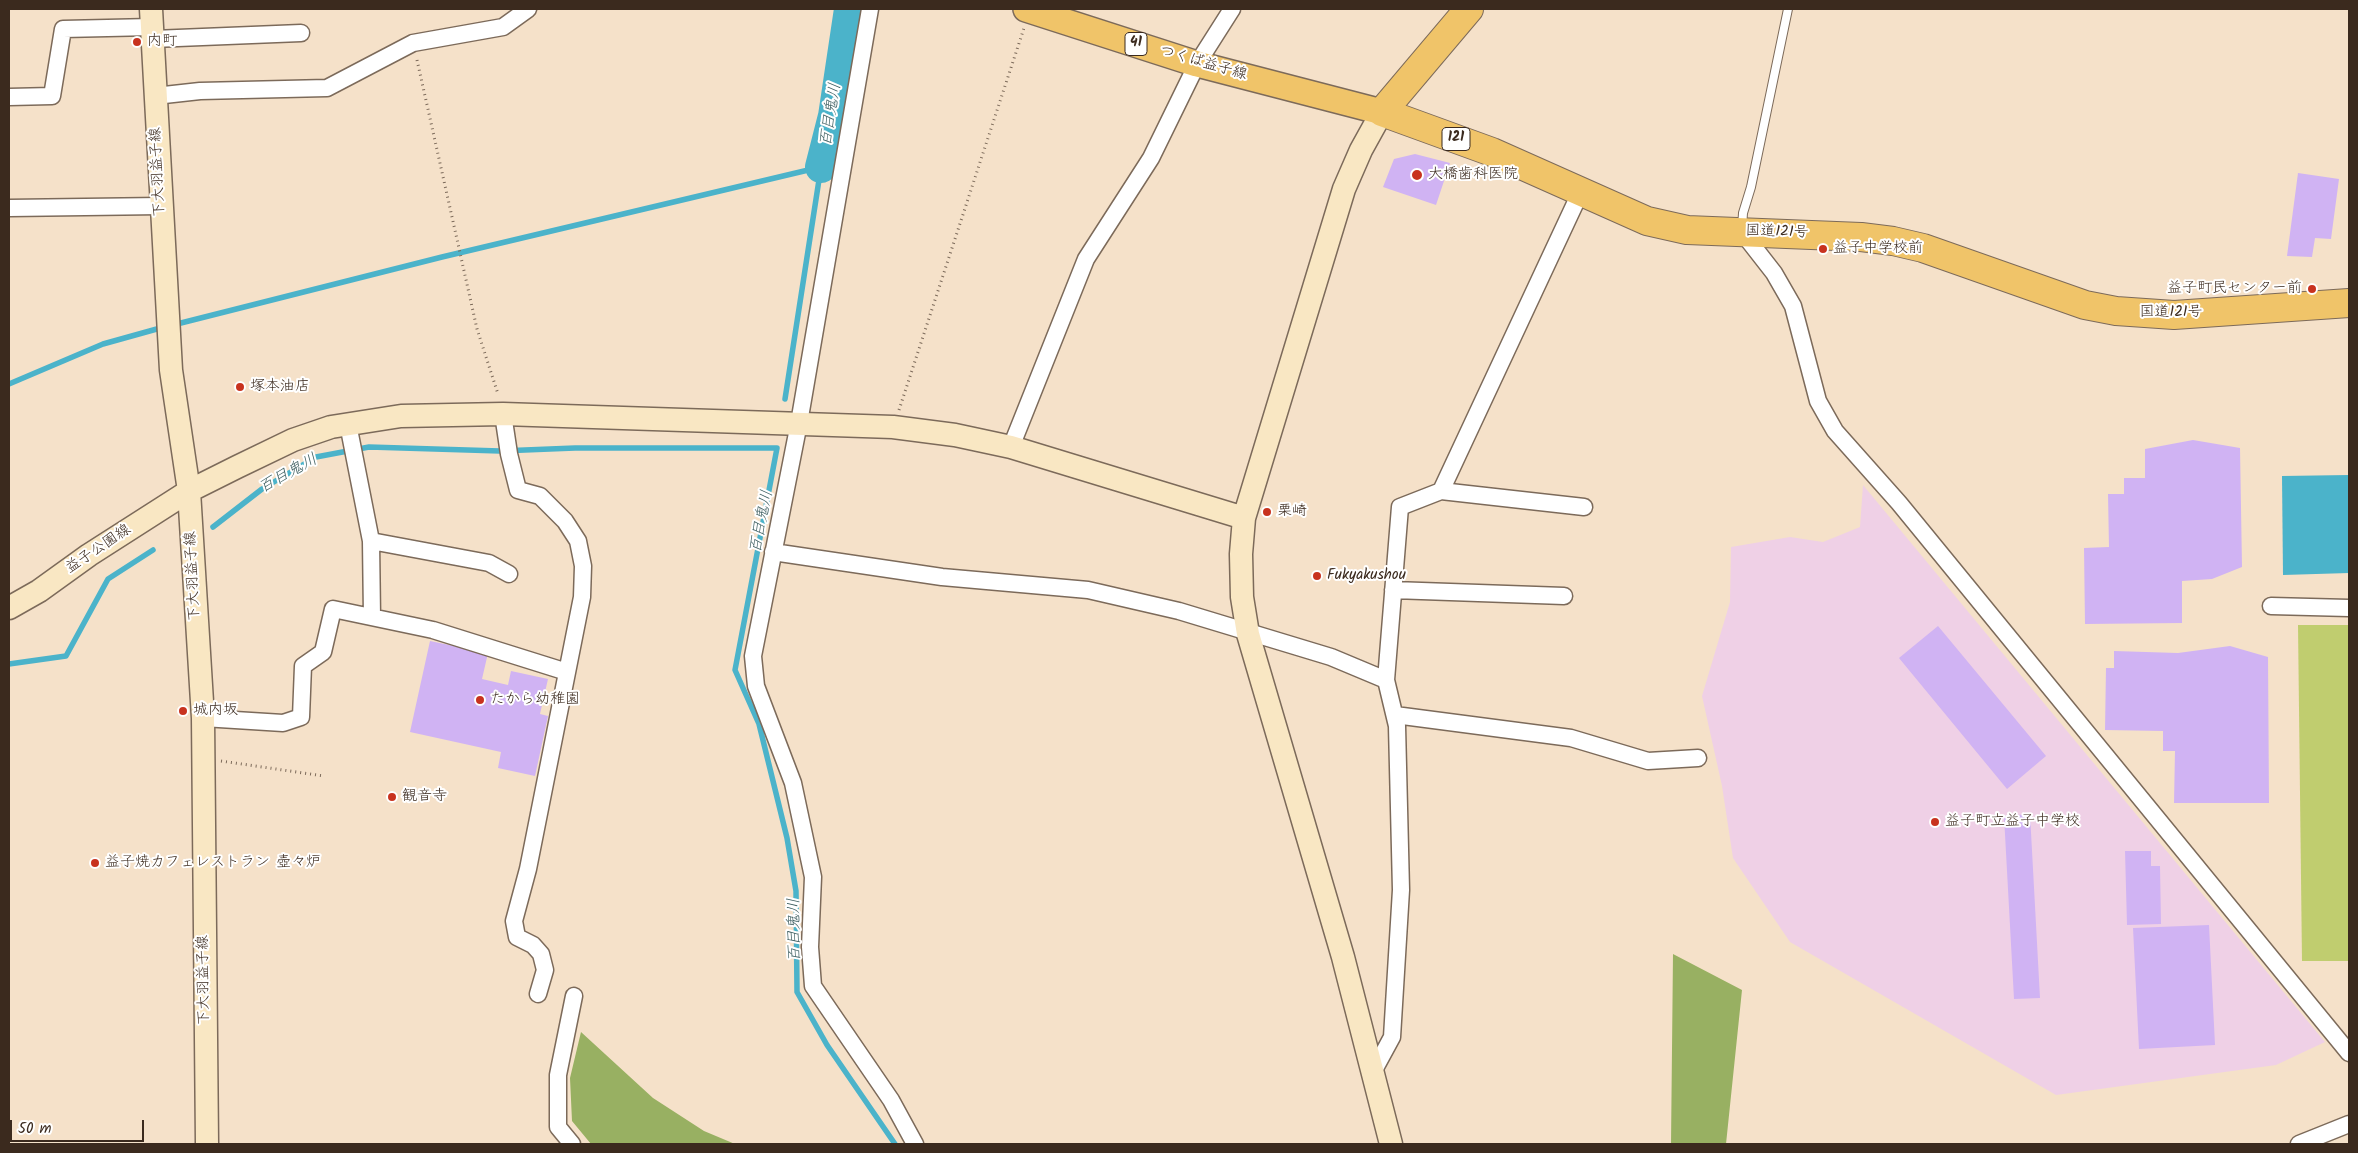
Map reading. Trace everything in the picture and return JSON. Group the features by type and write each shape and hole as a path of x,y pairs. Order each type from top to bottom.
{"highway":[{"path":"1382,112 1469,9"},
{"name":"国道121号","path":"1382,112 1492,152 1647,221 1687,230 1862,237 1893,241 1923,248 2085,305 2116,311 2174,315 2349,303"}],"main road":[{"name":"つくば益子線","path":"1028,10 1197,64 1382,112"}],"street":[{"path":"155,96 200,91 327,88 413,43 503,27 528,9"},
{"path":"870,9 799,423 753,656 756,686 793,783 813,877 810,947 813,986 891,1100 915,1144"},
{"path":"1012,447 1086,259 1151,158 1197,64 1232,9"},
{"path":"9,97 52,96 63,29 152,25 301,33"},
{"name":"下大羽益子線","path":"152,25 171,370 189,492 203,718 207,1144"},
{"path":"1382,112 1361,150 1344,188 1244,518 1242,597 1248,634 1343,957 1392,1144"},
{"path":"1442,491 1581,191"},
{"path":"9,208 161,206"},
{"path":"1742,232 1774,272 1793,306 1818,400 1834,431 1899,503 2349,1053"},
{"path":"503,414 509,454 518,490 540,496 566,521 578,541 583,566 582,597 528,869 514,921 517,937 533,945 541,954 545,970 538,994"},
{"name":"益子公園線","path":"9,608 39,591 89,555 189,492 293,440 348,424 401,416 503,414 893,427 955,435 1012,447 1244,518"},
{"path":"348,424 371,541 372,618"},
{"path":"1373,1072 1392,1037 1401,900 1397,726 1386,680 1400,507 1442,491 1584,507"},
{"path":"371,541 489,564 509,574"},
{"path":"773,552 942,577 1088,590 1179,612 1330,657 1386,680"},
{"path":"1393,590 1564,596"},
{"path":"2271,606 2349,608"},
{"path":"203,718 283,723 301,717 303,666 323,652 333,609 433,630 567,672"},
{"path":"1394,715 1571,738 1648,761 1698,758"},
{"path":"572,1144 558,1127 558,1075 574,996"},
{"path":"2299,1144 2349,1124"}],"lane":[{"path":"1742,232 1743,213 1751,187 1788,9"}],"path":[{"path":"893,427 1028,10"},
{"path":"413,43 477,328 487,353 503,414"},
{"path":"203,759 324,776"}],"shaded area":[{"name":"益子町立益子中学校","path":"1863,485 2325,1042 2276,1065 2056,1095 1790,942 1733,858 1722,786 1702,696 1730,602 1731,547 1790,537 1823,542 1860,527"}],"green space":[{"path":"2298,625 2349,625 2349,961 2302,961"},
{"path":"1673,954 1742,990 1726,1144 1671,1144"},
{"path":"581,1032 653,1098 704,1131 735,1144 591,1144 572,1121 570,1078"}],"water":[{"path":"2349,475 2349,573 2283,575 2282,476"}],"building":[{"name":"大橋歯科医院","path":"1415,154 1450,163 1436,205 1383,187 1394,159"},
{"path":"2298,173 2339,179 2331,239 2315,238 2312,257 2287,256"},
{"path":"2193,440 2240,448 2242,567 2212,579 2182,581 2182,623 2085,624 2084,548 2109,547 2108,494 2124,494 2124,478 2145,478 2145,449"},
{"path":"1938,626 2046,756 2007,789 1899,658"},
{"name":"たから幼稚園","path":"430,641 488,653 482,679 508,685 511,671 548,679 540,714 548,716 535,776 498,768 501,752 410,732"},
{"path":"2230,646 2268,657 2269,803 2174,803 2175,751 2163,751 2163,731 2105,730 2106,668 2114,668 2114,651 2178,653"},
{"path":"2030,814 2040,998 2014,999 2004,816"},
{"path":"2125,851 2151,851 2151,866 2160,866 2161,924 2127,925"},
{"path":"2209,925 2215,1045 2139,1049 2133,928"}],"waterway":[{"name":"百目鬼川","path":"821,167 834,116 850,9"},
{"path":"173,325 442,257 821,167 785,399"},
{"path":"9,384 103,344 164,327"},
{"name":"百目鬼川","path":"213,527 262,489 316,457 369,447 500,451 575,448 777,448 735,670 759,724 787,838 796,891 797,992 827,1045 895,1144"},
{"name":"百目鬼川","path":"9,664 66,656 108,579 153,550"}],"place":[{"name":"内町","path":"137,42"},
{"name":"大橋歯科医院","path":"1417,175"},
{"name":"益子中学校前","path":"1823,249"},
{"name":"益子町民センター前","path":"2312,289"},
{"name":"塚本油店","path":"240,387"},
{"name":"栗崎","path":"1267,512"},
{"name":"Fukyakushou","path":"1317,576"},
{"name":"たから幼稚園","path":"480,700"},
{"name":"城内坂","path":"183,711"},
{"name":"観音寺","path":"392,797"},
{"name":"益子町立益子中学校","path":"1935,822"},
{"name":"益子焼カフェレストラン 壺々炉","path":"95,863"}]}
